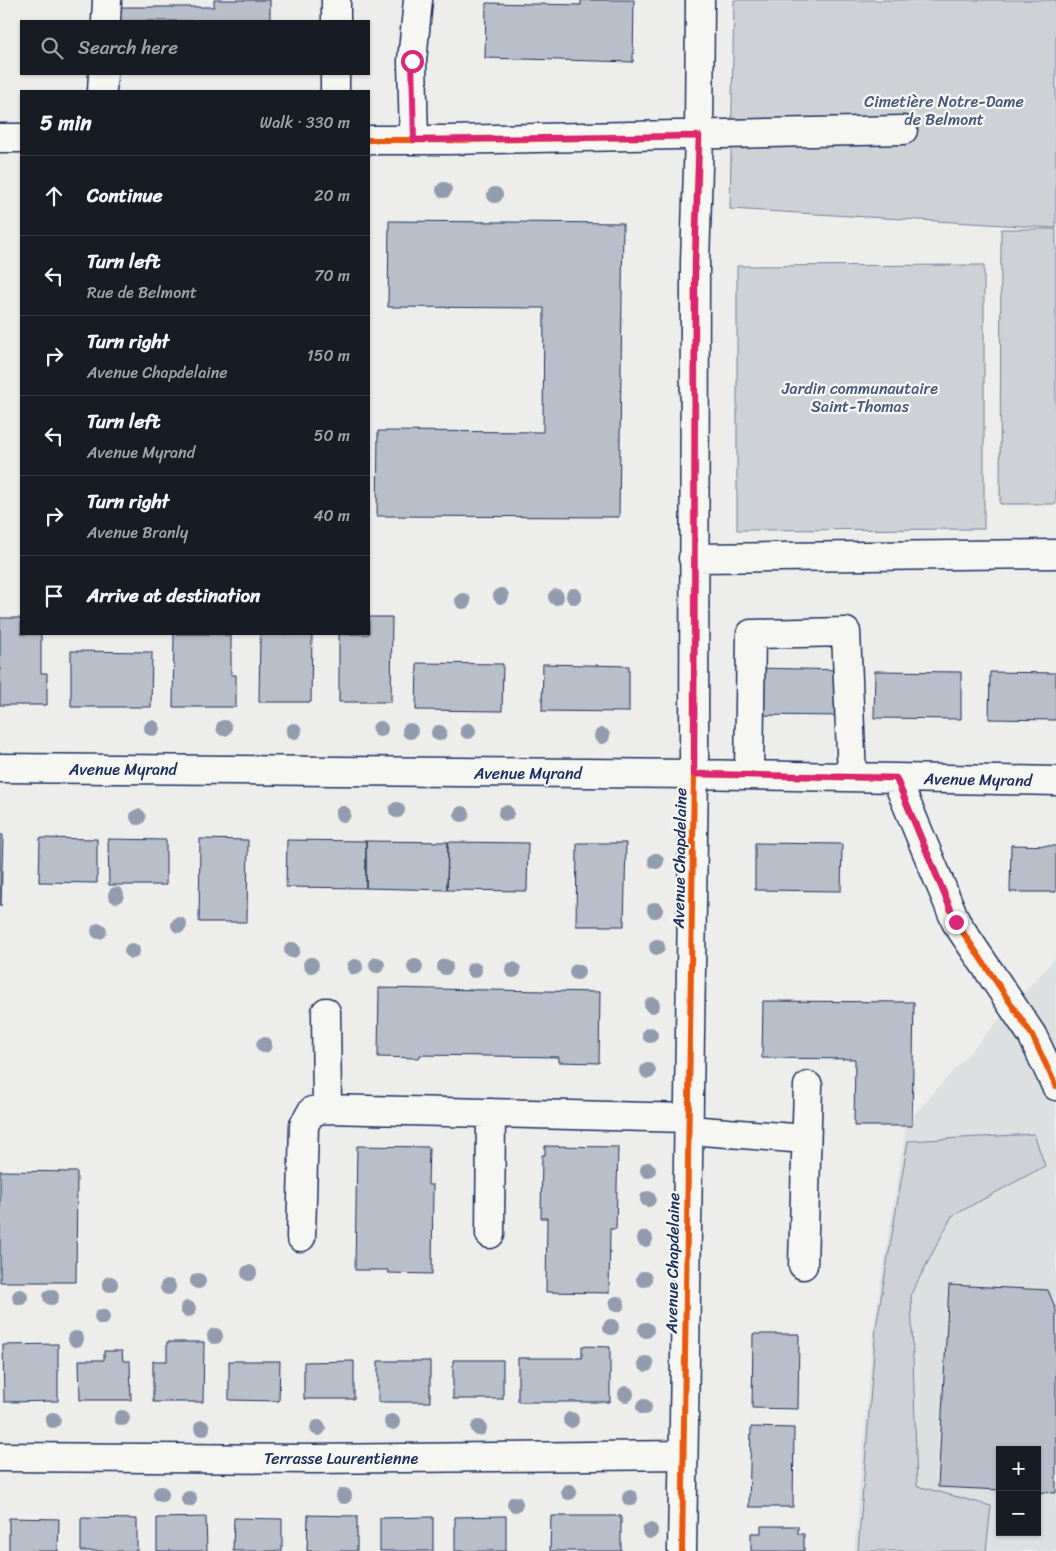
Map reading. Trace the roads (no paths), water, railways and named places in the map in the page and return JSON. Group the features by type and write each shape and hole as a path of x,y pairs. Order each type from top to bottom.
{"street":[{"path":"106,20 107,0"},
{"path":"336,0 336,20"},
{"path":"414,140 412,61 418,0"},
{"name":"Avenue Chapdelaine","path":"682,1551 694,774 695,264 699,136 700,0"},
{"path":"102,90 103,75"},
{"path":"335,75 335,90"},
{"path":"370,140 699,136 903,130"},
{"path":"0,138 20,138"},
{"path":"693,558 1056,554"},
{"path":"749,775 751,634 846,632 852,777"},
{"name":"Avenue Myrand","path":"0,768 694,774 1056,780"},
{"path":"896,778 956,922 1032,1034 1056,1086"},
{"path":"326,1012 327,1109"},
{"path":"803,1265 808,1086"},
{"path":"302,1237 304,1125 312,1111 327,1109 492,1113 688,1124 806,1139"},
{"path":"490,1234 492,1113"},
{"name":"Terrasse Laurentienne","path":"0,1457 313,1459 682,1456"}],"park label":[{"name":"Cimetière Notre-Dame de Belmont","path":"944,110"},
{"name":"Jardin communautaire Saint-Thomas","path":"860,397"}]}
